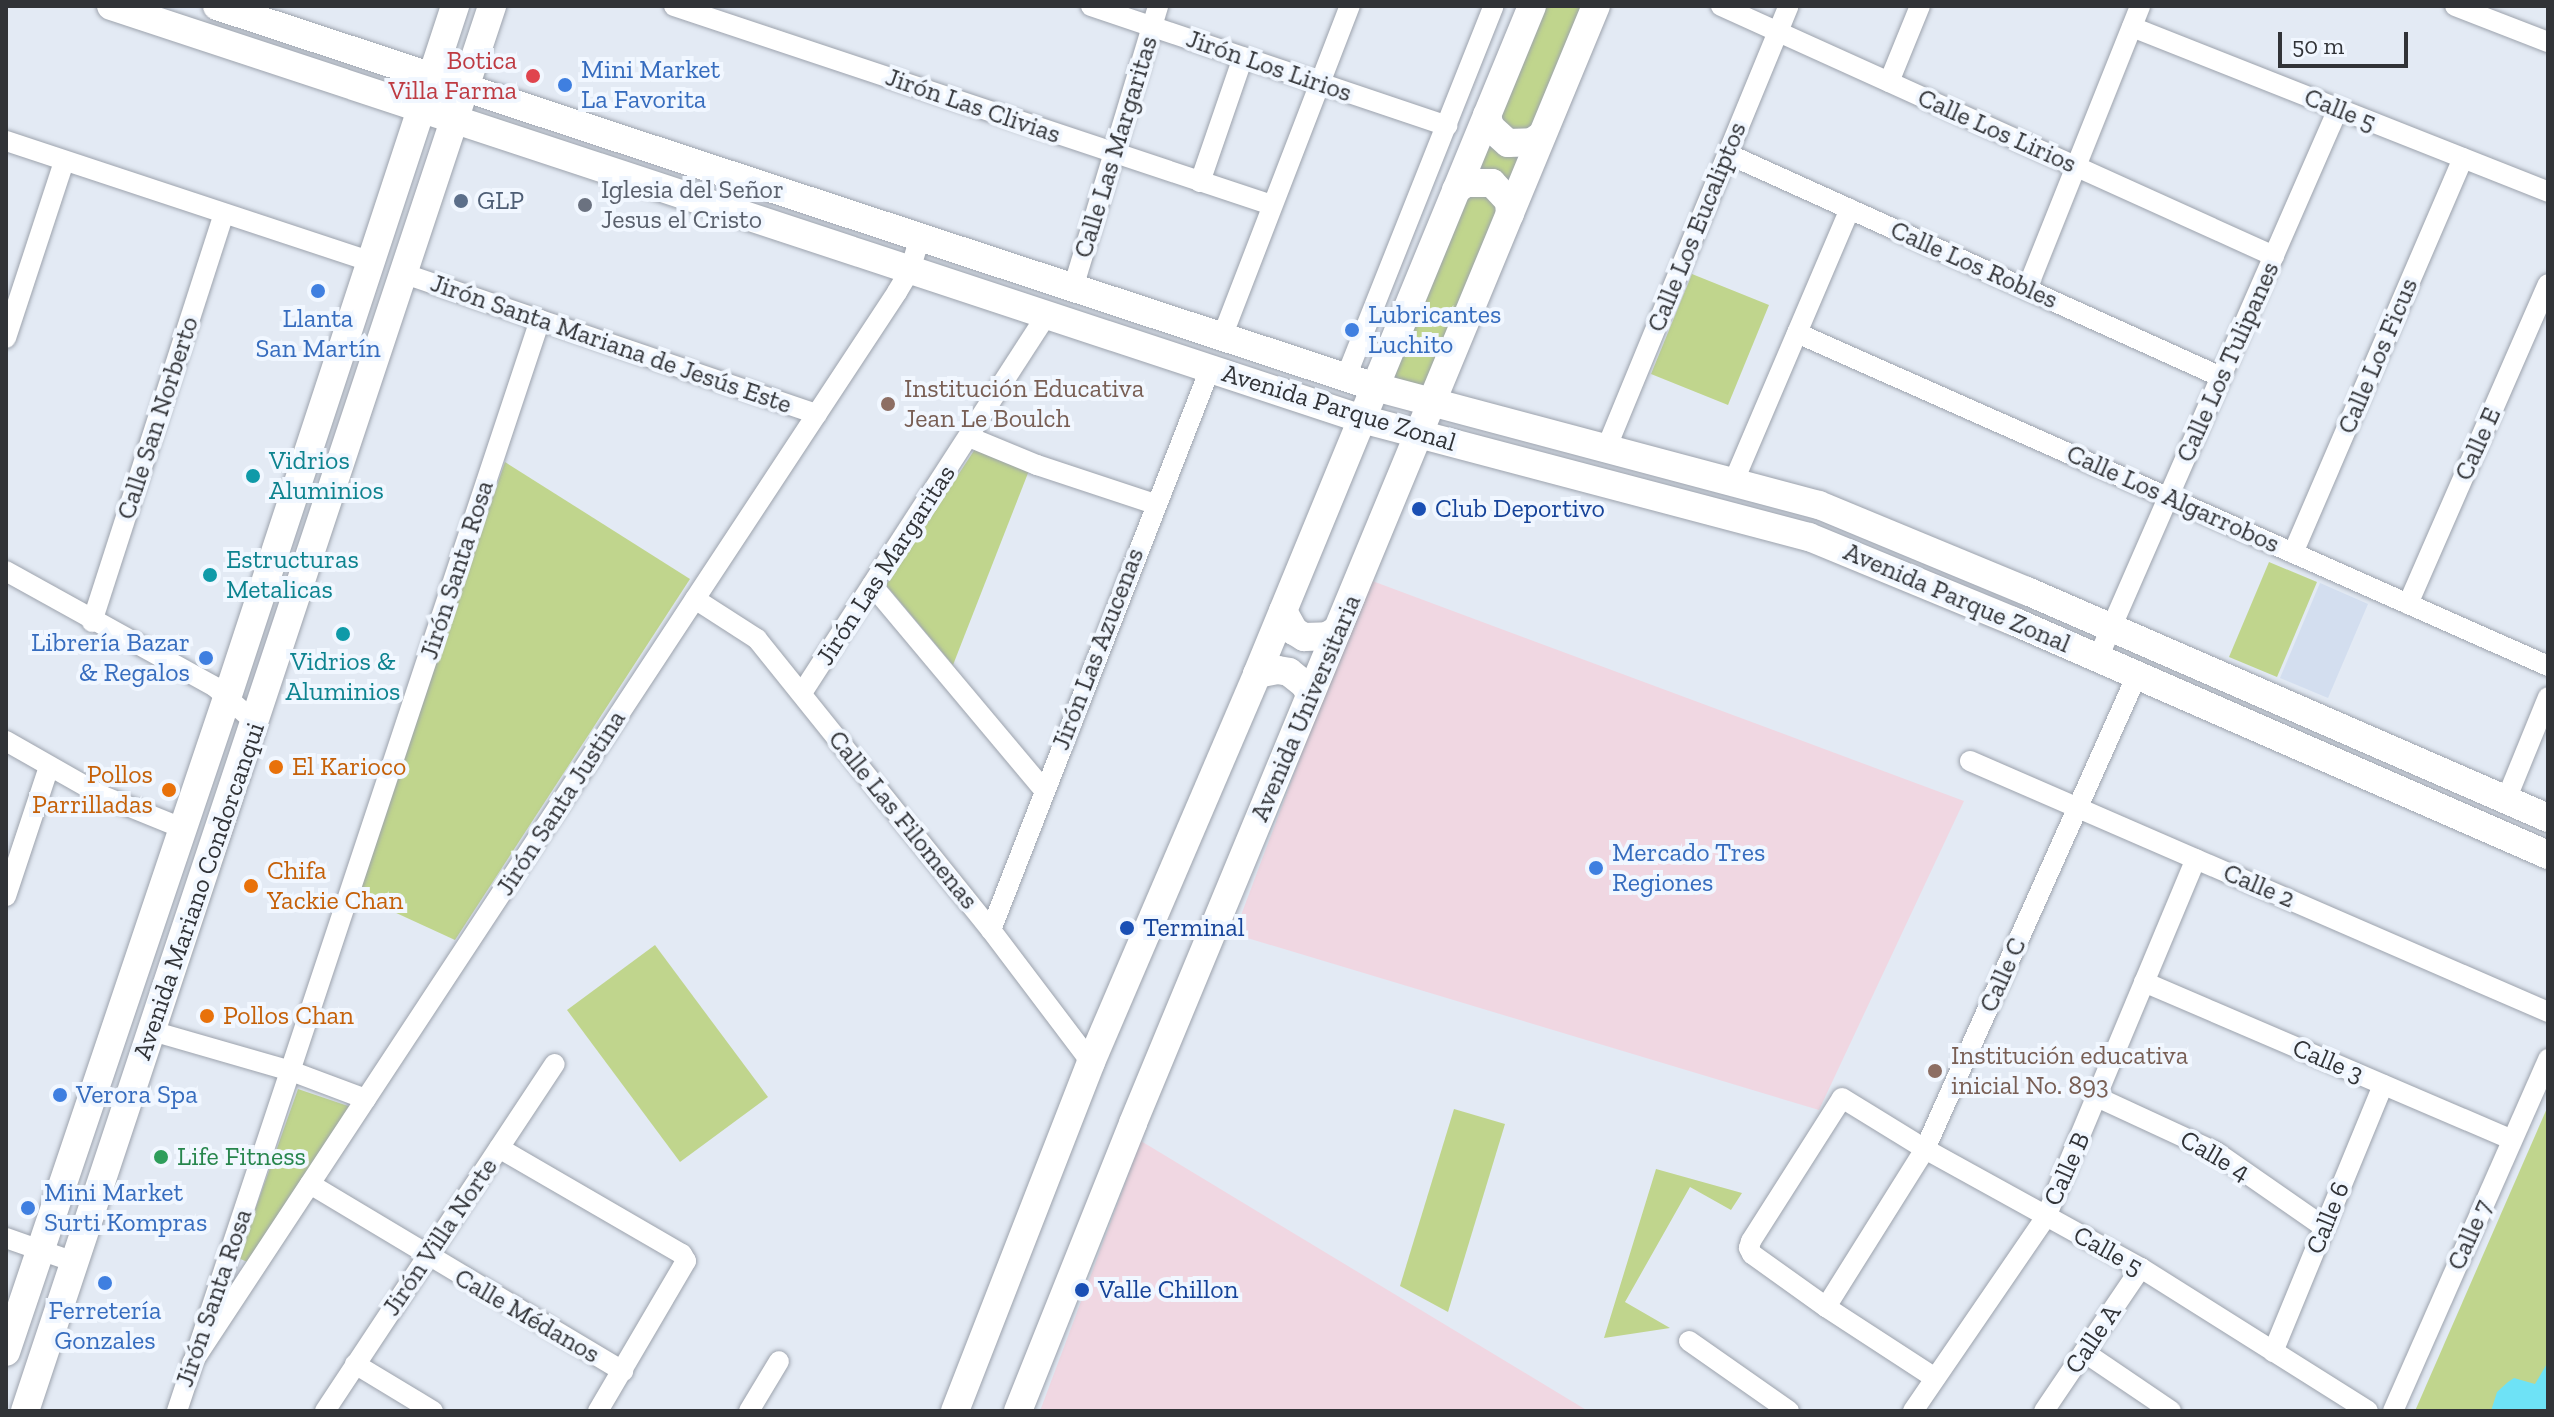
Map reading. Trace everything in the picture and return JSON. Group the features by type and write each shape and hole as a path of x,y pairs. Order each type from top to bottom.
{"main road":[{"name":"Avenida Parque Zonal","path":"111,6 1362,419 1809,537 2098,658 2548,855"},
{"name":"Avenida Parque Zonal","path":"217,6 1375,387 1819,505 2112,628 2548,818"},
{"name":"Avenida Mariano Condorcanqui","path":"6,1352 227,698 455,6"},
{"name":"Avenida Mariano Condorcanqui","path":"25,1411 467,90 492,6"},
{"path":"955,1411 1091,1062 1257,674 1532,6"},
{"name":"Avenida Universitaria","path":"1018,1411 1596,6"},
{"path":"1583,37 1606,6"},
{"path":"379,95 390,64"},
{"path":"1487,115 1490,127 1508,143 1520,145 1542,135"},
{"path":"1456,190 1479,180 1492,183 1509,201 1510,214"},
{"path":"381,234 415,246"},
{"path":"1283,611 1294,631 1304,637 1327,636 1337,630"},
{"path":"1257,674 1278,670 1289,672 1305,685 1310,695"}],"street":[{"name":"Jirón Las Clivias","path":"674,6 1272,205"},
{"name":"Jirón Los Lirios","path":"1091,6 1447,126"},
{"name":"Calle Las Margaritas","path":"1073,288 1158,6"},
{"path":"1222,337 1350,6"},
{"path":"1346,377 1494,6"},
{"name":"Calle Los Lirios","path":"1721,6 2274,256"},
{"name":"Calle Los Eucaliptos","path":"1606,449 1789,6"},
{"path":"1889,82 1920,6"},
{"path":"2027,289 2140,6"},
{"path":"2455,6 2548,42"},
{"name":"Calle 5","path":"2132,27 2548,192"},
{"path":"1200,182 1243,57"},
{"name":"Calle Los Tulipanes","path":"2098,658 2338,109"},
{"path":"6,141 371,262"},
{"name":"Calle Los Robles","path":"1728,154 2221,377"},
{"name":"Calle Los Ficus","path":"2293,553 2463,158"},
{"path":"6,338 64,162"},
{"path":"1733,483 1850,209"},
{"name":"Calle San Norberto","path":"92,622 224,214"},
{"name":"Jirón Santa Justina","path":"192,1363 817,414 910,270 920,238"},
{"name":"Jirón Santa Mariana de Jesús Este","path":"405,274 817,414"},
{"name":"Calle E","path":"2408,604 2548,284"},
{"name":"Jirón Las Margaritas","path":"802,693 1047,315"},
{"name":"Jirón Santa Rosa","path":"177,1411 540,320"},
{"name":"Calle Los Algarrobos","path":"1797,333 2548,666"},
{"name":"Jirón Las Azucenas","path":"991,930 1210,369"},
{"path":"969,437 1037,465 1155,504"},
{"path":"6,571 92,622 215,687 255,722"},
{"path":"872,585 1044,790"},
{"name":"Calle Las Filomenas","path":"695,599 757,639 991,930 1091,1062"},
{"name":"Calle C","path":"1826,1307 1925,1149 2137,675"},
{"path":"2506,800 2548,697"},
{"path":"6,741 103,796 182,828"},
{"name":"Calle 2","path":"1970,761 2548,1012"},
{"path":"6,896 49,767"},
{"name":"Calle B","path":"1913,1411 2046,1217 2099,1098 2196,859"},
{"name":"Calle 3","path":"2144,982 2512,1140"},
{"path":"152,1031 291,1071 366,1099"},
{"name":"Calle 7","path":"2393,1411 2548,1059"},
{"name":"Jirón Villa Norte","path":"325,1411 555,1064"},
{"name":"Calle 6","path":"2273,1352 2383,1085"},
{"name":"Calle 5","path":"1826,1307 1752,1254 1751,1241 1842,1098 1925,1149 2141,1268 2368,1411"},
{"name":"Calle 4","path":"2099,1098 2216,1152 2324,1227"},
{"path":"499,1148 682,1254 686,1261 598,1411"},
{"name":"Calle Médanos","path":"310,1184 427,1257 623,1371"},
{"path":"6,1238 74,1262"},
{"name":"Calle A","path":"2044,1411 2141,1268"},
{"path":"1826,1307 1935,1378"},
{"path":"1689,1341 1761,1403 1789,1411"},
{"path":"2084,1352 2171,1411"},
{"path":"749,1411 779,1361"},
{"path":"355,1364 433,1411"}],"shaded area":[{"name":"Mercado Tres Regiones","path":"1367,579 1964,801 1819,1110 1234,934"},
{"path":"2320,583 2368,604 2328,698 2280,678"},
{"path":"1141,1141 1588,1411 1040,1411"}],"green space":[{"path":"1541,6 1588,6 1430,393 1388,379"},
{"path":"1692,274 1769,305 1728,405 1651,374"},
{"path":"977,446 1030,468 953,665 886,585"},
{"path":"505,462 690,579 455,940 357,895"},
{"path":"2269,562 2317,582 2277,677 2229,657"},
{"path":"655,945 768,1097 680,1162 567,1010"},
{"path":"298,1089 351,1107 250,1263 238,1258"},
{"path":"2548,1106 2548,1411 2415,1411"},
{"path":"1454,1109 1505,1124 1448,1312 1400,1286"},
{"path":"1656,1169 1742,1193 1731,1210 1690,1187 1625,1302 1670,1328 1604,1338"}],"water":[{"path":"2548,1362 2548,1411 2491,1411 2497,1392 2508,1382 2514,1378 2535,1384"}],"place":[{"name":"Botica Villa Farma","path":"533,76"},
{"name":"Mini Market La Favorita","path":"565,85"},
{"name":"GLP","path":"461,201"},
{"name":"Iglesia del Señor Jesus el Cristo","path":"585,205"},
{"name":"Llanta San Martín","path":"318,291"},
{"name":"Lubricantes Luchito","path":"1352,330"},
{"name":"Institución Educativa Jean Le Boulch","path":"888,404"},
{"name":"Vidrios Aluminios","path":"253,476"},
{"name":"Club Deportivo","path":"1419,509"},
{"name":"Estructuras Metalicas","path":"210,575"},
{"name":"Vidrios & Aluminios","path":"343,634"},
{"name":"Librería Bazar & Regalos","path":"206,658"},
{"name":"El Karioco","path":"276,767"},
{"name":"Pollos Parrilladas","path":"169,790"},
{"name":"Mercado Tres Regiones","path":"1596,868"},
{"name":"Chifa Yackie Chan","path":"251,886"},
{"name":"Terminal","path":"1127,928"},
{"name":"Pollos Chan","path":"207,1016"},
{"name":"Institución educativa inicial No. 893","path":"1935,1071"},
{"name":"Verora Spa","path":"60,1095"},
{"name":"Life Fitness","path":"161,1157"},
{"name":"Mini Market Surti Kompras","path":"28,1208"},
{"name":"Ferretería Gonzales","path":"105,1283"},
{"name":"Valle Chillon","path":"1082,1290"}]}
